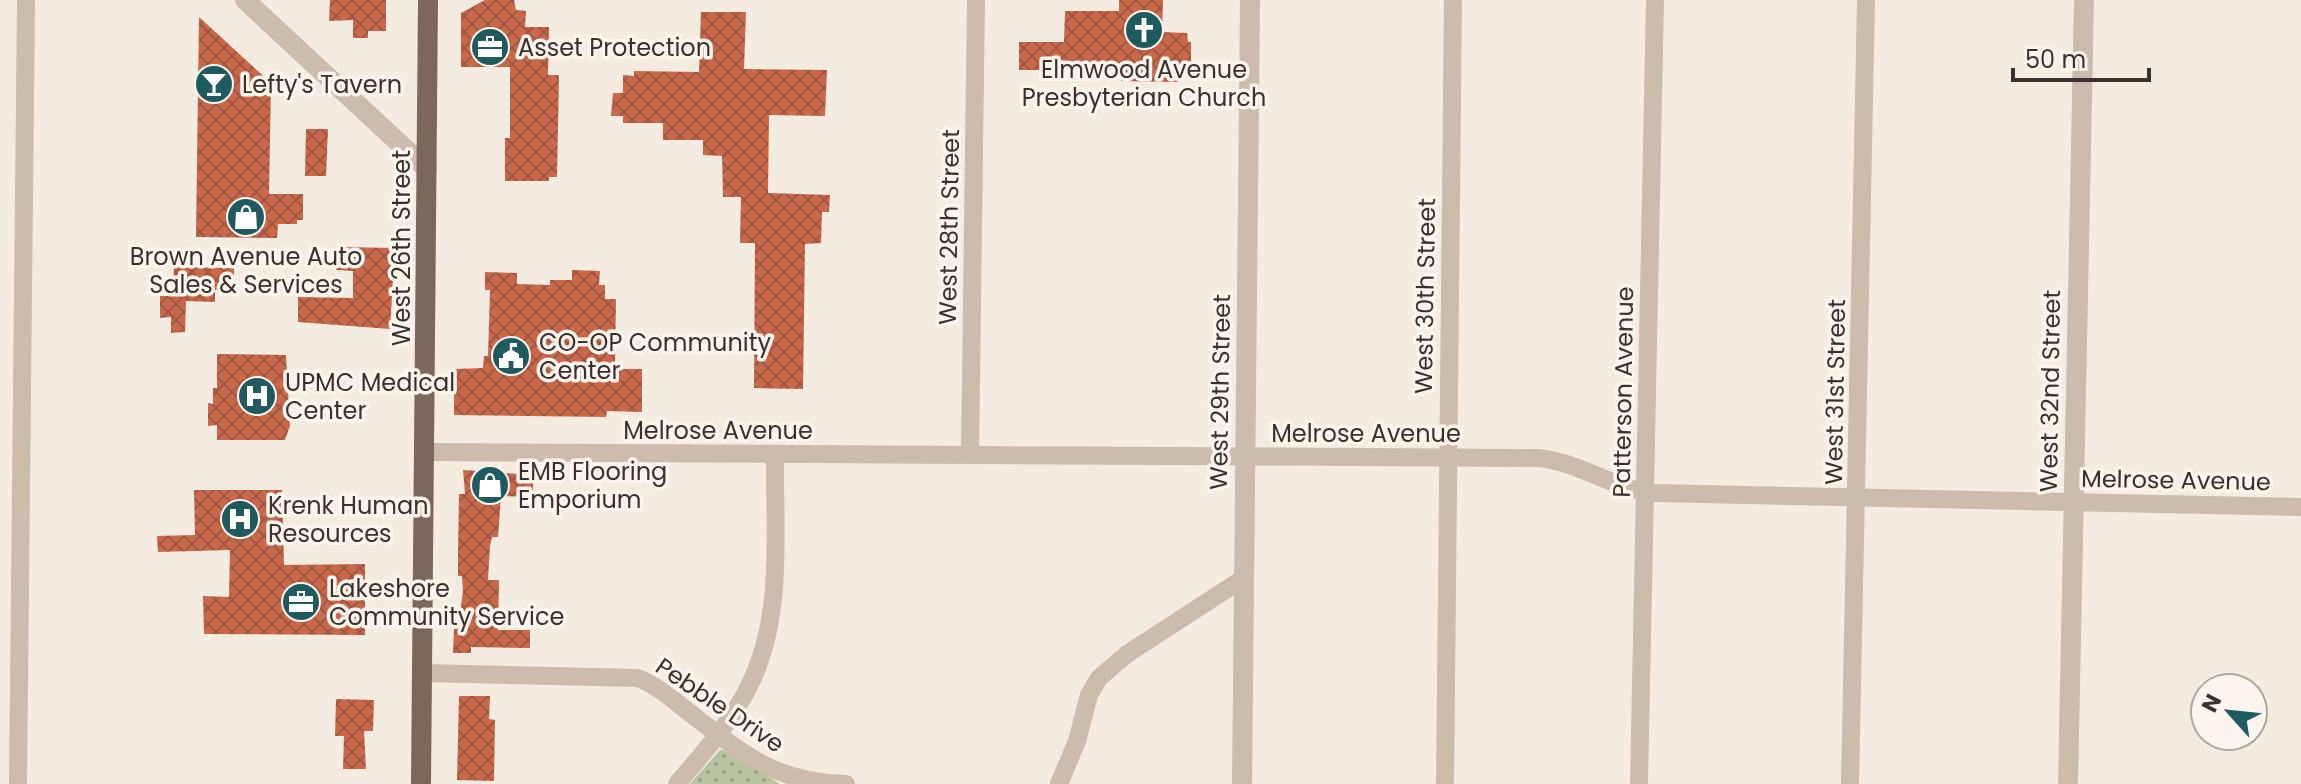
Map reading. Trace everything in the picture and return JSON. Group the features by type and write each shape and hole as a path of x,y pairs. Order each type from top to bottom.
{"main road":[{"name":"West 26th Street","path":"421,784 428,0"}],"street":[{"path":"18,784 26,0"},
{"path":"245,0 427,169"},
{"name":"West 28th Street","path":"970,455 976,0"},
{"name":"West 29th Street","path":"1242,784 1250,0"},
{"name":"West 30th Street","path":"1445,784 1453,0"},
{"name":"Patterson Avenue","path":"1639,784 1655,0"},
{"name":"West 31st Street","path":"1850,784 1866,0"},
{"name":"West 32nd Street","path":"2068,784 2084,0"},
{"name":"Melrose Avenue","path":"424,452 1552,459 1645,492 2301,507"},
{"path":"677,784 718,734 750,684 770,628 775,454"},
{"path":"1059,784 1077,741 1089,695 1099,678 1127,654 1244,578"},
{"name":"Pebble Drive","path":"422,673 638,678 658,687 718,734 784,775 807,782 846,784"}],"green space":[{"path":"720,750 729,751 780,784 690,784"}],"building":[{"path":"330,0 386,0 386,31 368,31 368,38 353,38 353,20 329,21"},
{"path":"485,0 514,0 516,10 526,11 525,27 549,27 548,75 559,75 557,177 549,177 549,181 505,181 505,138 510,138 510,67 461,67 461,13"},
{"path":"1119,0 1163,0 1162,32 1187,33 1188,42 1191,42 1191,77 1178,77 1178,82 1121,81 1122,70 1019,70 1019,42 1064,42 1065,11 1119,11"},
{"path":"701,12 746,12 744,69 827,70 825,116 769,115 768,193 830,195 829,212 822,212 821,243 805,244 803,389 754,388 755,243 740,243 741,197 723,197 722,156 703,155 703,140 663,140 663,123 623,123 623,116 611,116 613,93 623,93 623,75 634,76 634,71 699,72"},
{"path":"199,17 271,83 269,194 303,194 303,220 297,220 297,224 278,224 277,238 196,237"},
{"path":"306,129 328,129 326,176 305,176"},
{"path":"337,247 395,248 390,329 298,322 298,297 353,298 353,271 336,270"},
{"path":"174,267 234,268 234,290 215,290 215,302 186,301 185,332 171,333 171,317 160,318 160,296 173,296"},
{"path":"572,270 600,271 599,285 605,285 605,299 616,299 615,369 642,369 642,412 607,411 606,417 454,415 454,369 483,368 484,356 488,356 490,290 485,290 485,272 517,273 517,284 550,285 550,280 572,280"},
{"path":"217,354 286,355 290,426 285,440 217,440 217,425 208,426 208,403 213,404 213,388 217,388"},
{"path":"463,470 533,475 533,497 501,496 498,537 492,537 488,580 499,580 498,630 530,630 530,648 471,647 471,653 453,653 454,629 458,629 463,591 462,576 458,576 458,553 459,494 465,494"},
{"path":"194,490 282,490 284,565 365,564 365,635 204,634 203,596 229,597 230,550 158,552 157,536 195,535"},
{"path":"459,696 490,696 489,719 495,720 494,781 457,780"},
{"path":"336,699 374,700 373,731 364,731 366,769 343,769 344,736 335,736"}],"place":[{"name":"Elmwood Avenue Presbyterian Church","path":"1144,30"},
{"name":"Asset Protection","path":"490,47"},
{"name":"Lefty's Tavern","path":"214,84"},
{"name":"Brown Avenue Auto Sales & Services","path":"246,217"},
{"name":"CO-OP Community Center","path":"511,356"},
{"name":"UPMC Medical Center","path":"257,396"},
{"name":"EMB Flooring Emporium","path":"490,485"},
{"name":"Krenk Human Resources","path":"240,519"},
{"name":"Lakeshore Community Service","path":"301,602"}]}
